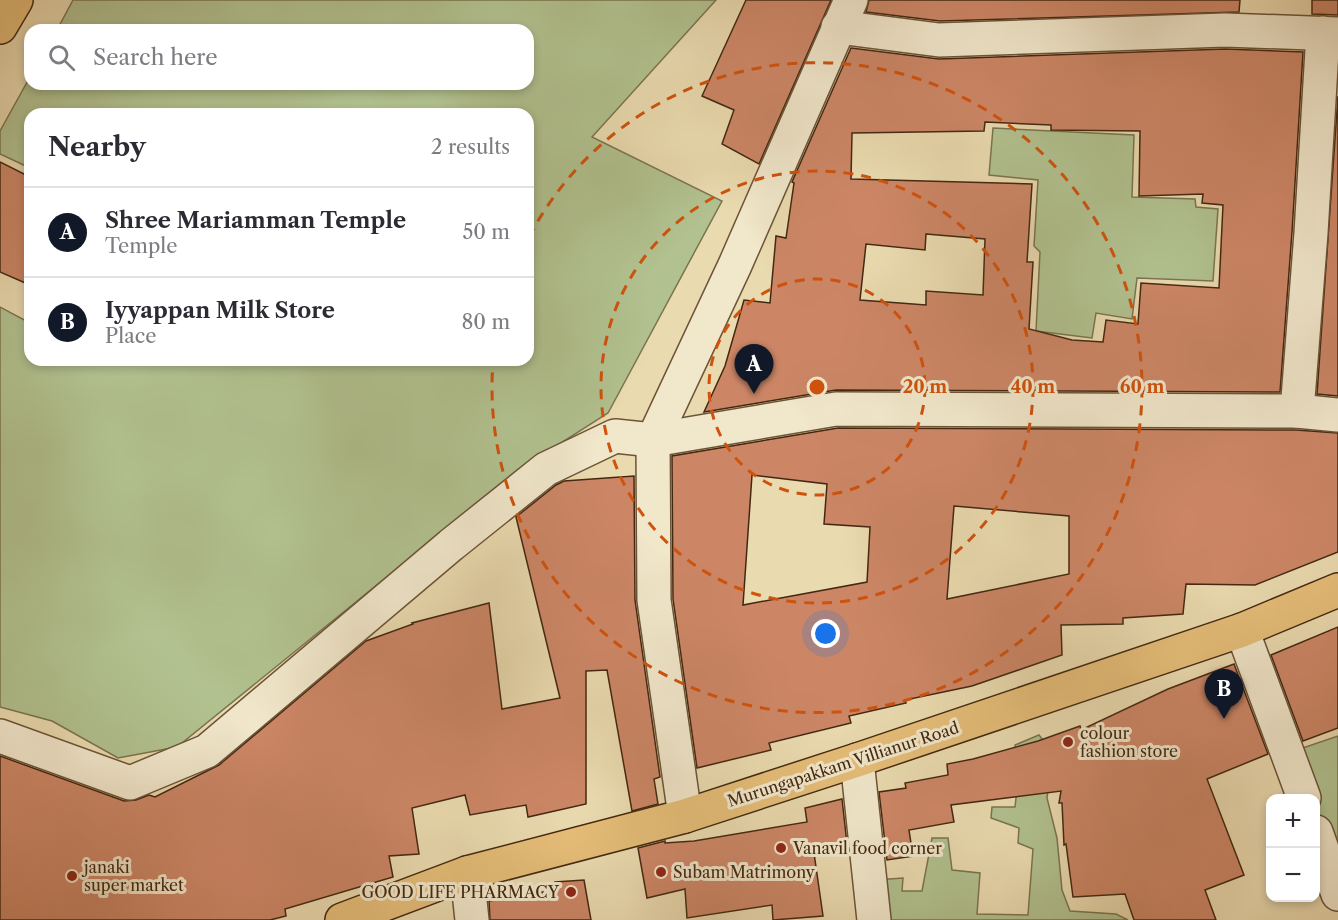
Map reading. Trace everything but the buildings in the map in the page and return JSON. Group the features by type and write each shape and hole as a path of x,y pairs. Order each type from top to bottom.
{"main road":[{"path":"0,27 15,0"},
{"name":"Murungapakkam Villianur Road","path":"342,920 467,873 685,816 857,760 1242,630 1338,590"}],"street":[{"path":"685,816 654,600 653,440 735,265 844,13 939,40 1225,30 1330,33 1297,411"},
{"path":"0,736 130,783 207,752 451,545 546,469 615,435 653,440 836,409 1297,411 1338,415"},
{"path":"1242,630 1303,794"},
{"path":"857,760 874,920"},
{"path":"1320,842 1336,884"},
{"path":"467,873 472,920"}],"green space":[{"path":"73,0 716,0 592,137 722,201 608,413 520,469 177,747 118,758 52,721 0,707 0,307 24,320 24,366 534,366 534,108 24,108 24,165 0,154 0,131 24,88 24,90 534,90 534,24 60,24"},
{"path":"993,128 1134,135 1132,197 1195,199 1196,207 1218,209 1213,281 1137,278 1132,319 1096,313 1092,338 1036,331 1040,252 1034,246 1038,180 989,175"},
{"path":"1039,735 1064,767 1050,775 1047,798 1057,838 1062,890 1070,911 1116,914 1128,920 879,920 875,880 903,878 902,891 922,891 932,838 948,838 952,870 980,873 977,914 1028,915 1033,849 1018,843 1019,828 991,818 992,807 1015,807 1019,772 1015,745"},
{"path":"1338,736 1338,873 1320,824 1320,794 1314,794 1294,751"}],"place":[{"name":"Shree Mariamman Temple","path":"754,394"},
{"name":"Iyyappan Milk Store","path":"1224,719"},
{"name":"colour fashion store","path":"1068,742"},
{"name":"Vanavil food corner","path":"781,848"},
{"name":"Subam Matrimony","path":"661,872"},
{"name":"janaki super market","path":"72,876"},
{"name":"GOOD LIFE PHARMACY","path":"571,892"}]}
